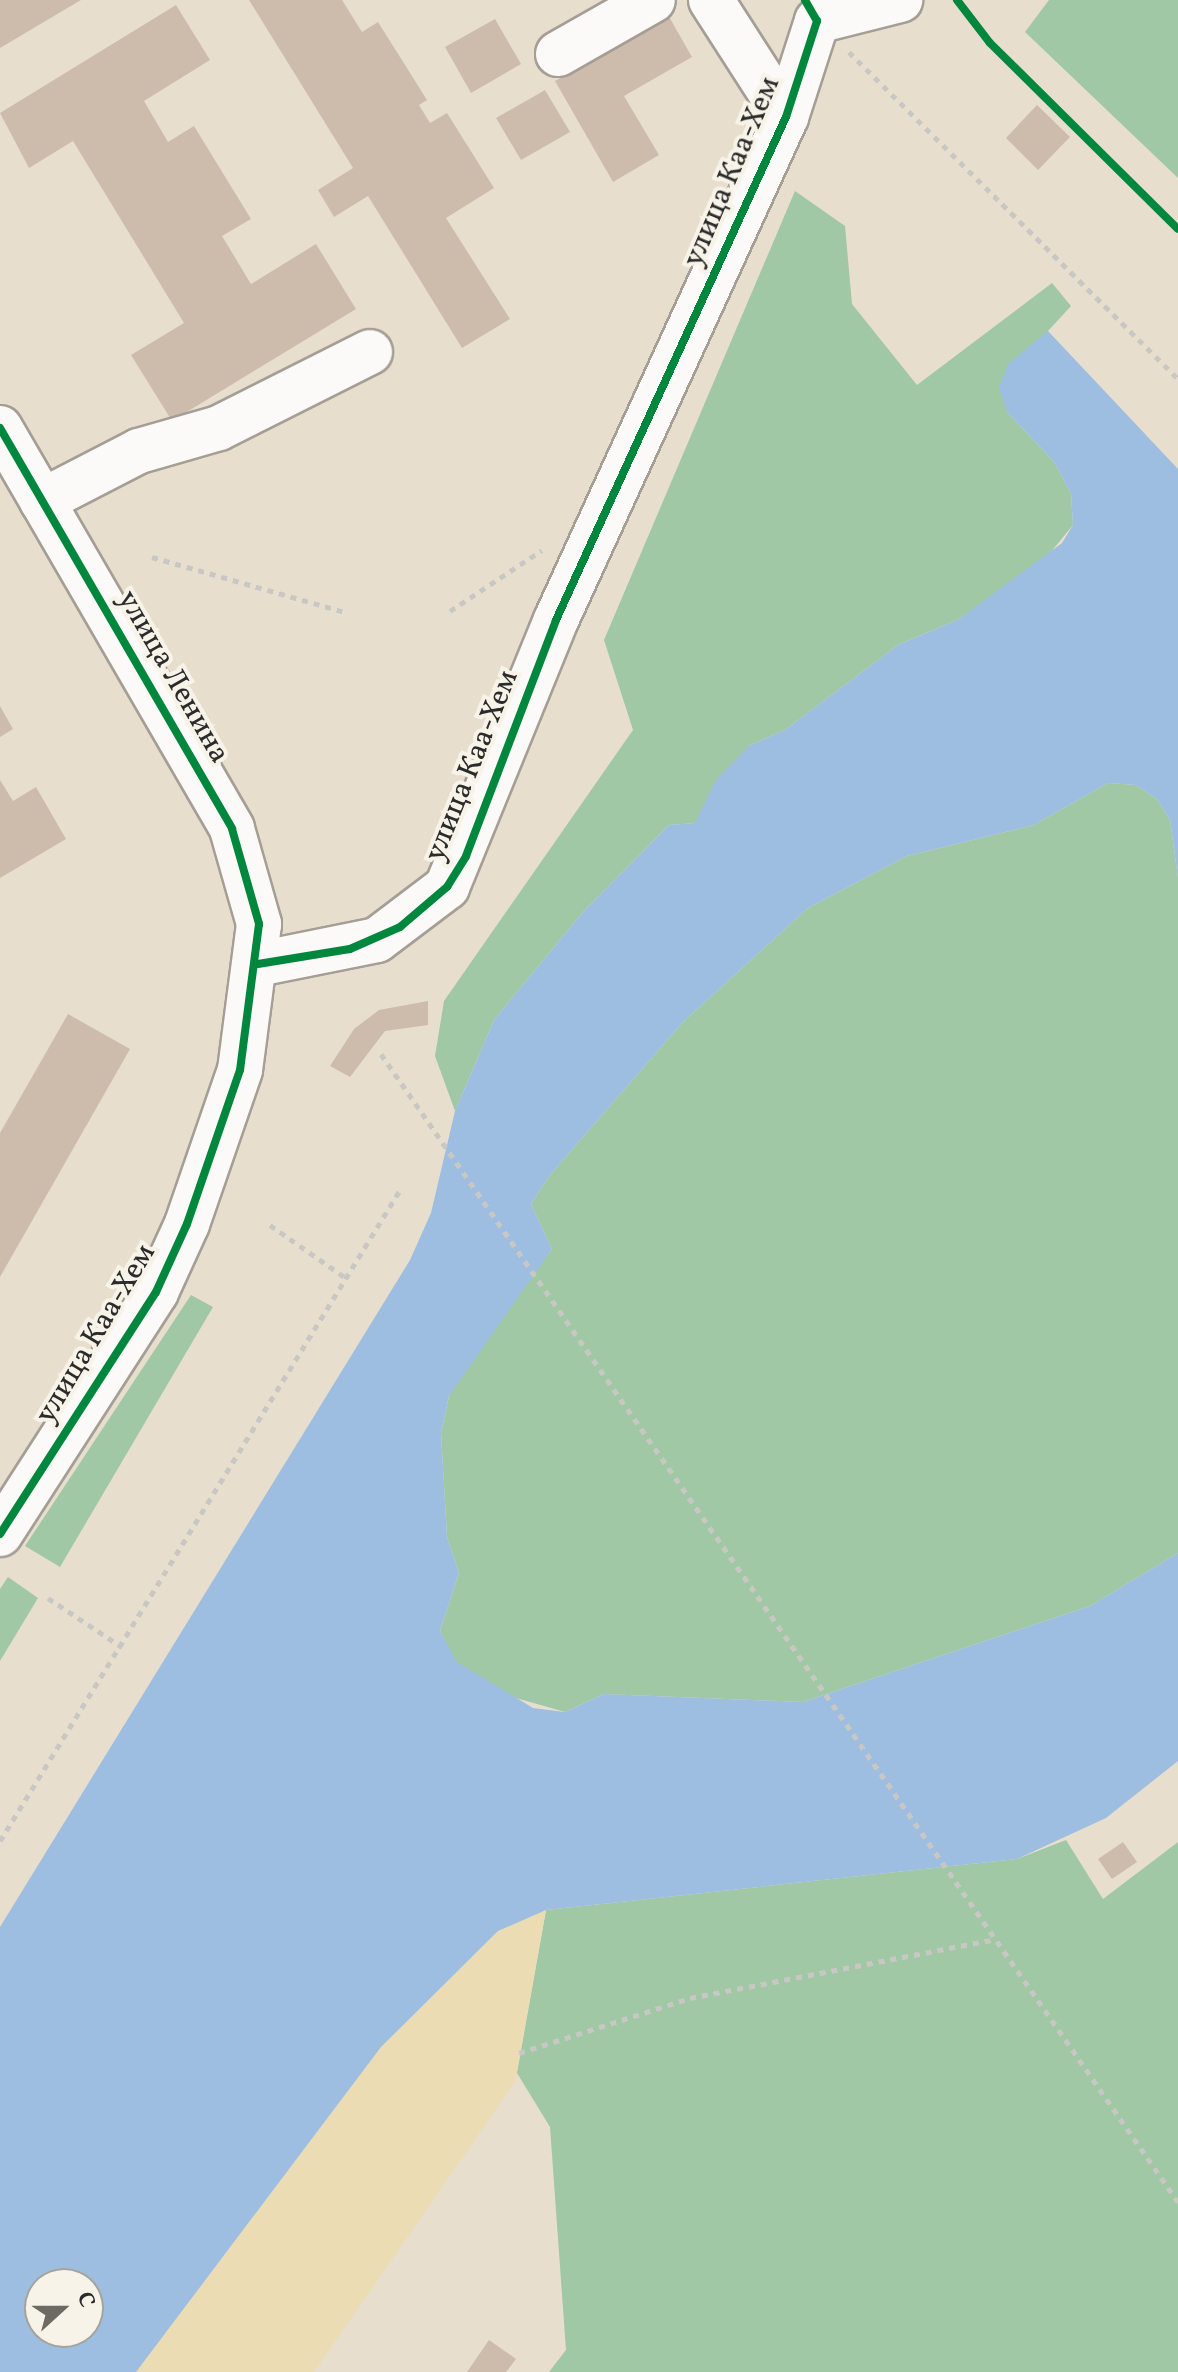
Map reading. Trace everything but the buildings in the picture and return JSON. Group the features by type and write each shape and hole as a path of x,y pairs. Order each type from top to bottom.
{"street":[{"path":"558,54 653,0"},
{"path":"711,0 786,117"},
{"path":"811,10 900,0"},
{"name":"улица Каа-Хем","path":"0,1534 156,1292 187,1224 240,1070 258,964 377,940 447,887 556,620 786,117 811,10"},
{"path":"42,501 139,451 219,428 370,352"},
{"name":"улица Ленина","path":"0,428 237,839 255,892 258,964"}],"path":[{"path":"811,10 1178,379"},
{"path":"450,611 555,541"},
{"path":"152,557 345,612"},
{"path":"381,1054 402,1075 794,1655 1178,2202"},
{"path":"0,1841 400,1190"},
{"path":"270,1225 346,1278"},
{"path":"48,1598 122,1647"},
{"path":"519,2053 690,1998 992,1940"}],"green space":[{"path":"1049,0 1178,0 1178,178 1025,32"},
{"path":"795,191 845,226 852,304 917,385 1052,283 1071,306 1048,331 1007,412 1055,463 1071,494 1073,525 1046,558 959,619 898,645 785,730 750,745 695,823 669,825 583,912 494,1020 455,1111 435,1056 444,1001 633,730 604,640"},
{"path":"1108,783 1136,785 1157,799 1170,820 1178,878 1178,1553 1090,1606 803,1702 604,1694 565,1712 502,1694 456,1662 440,1631 459,1573 447,1537 441,1433 449,1396 470,1360 552,1249 531,1204 550,1175 683,1022 808,908 907,856 1034,825"},
{"path":"191,1295 213,1307 60,1567 25,1546"},
{"path":"8,1577 38,1598 0,1661 0,1589"},
{"path":"1066,1840 1103,1899 1178,1842 1178,2372 549,2372 566,2350 550,2127 517,2073 546,1910 1017,1859"}],"sand":[{"path":"546,1910 515,2082 314,2372 136,2372 381,2047 498,1931"}],"water":[{"path":"1048,331 1178,469 1178,878 1170,820 1157,799 1136,785 1108,783 1034,825 907,856 808,908 683,1022 550,1175 531,1204 552,1249 449,1396 441,1433 447,1537 459,1573 440,1631 457,1662 533,1708 565,1712 604,1694 803,1702 1090,1606 1178,1553 1178,1761 1106,1818 1017,1859 546,1910 498,1931 381,2047 136,2372 0,2372 0,1927 410,1260 431,1213 455,1111 494,1020 583,912 669,825 695,823 716,780 750,745 785,730 898,645 959,619 1062,543 1073,525 1071,494 1055,463 1007,412 999,388 1008,364"}],"cycle path":[{"path":"258,964 350,949 400,927 447,887 466,856 556,620 786,117 817,21 805,0"},
{"path":"957,0 990,43 1178,229"},
{"path":"0,428 232,829 259,924 240,1070 187,1224 156,1292 0,1534"}]}
